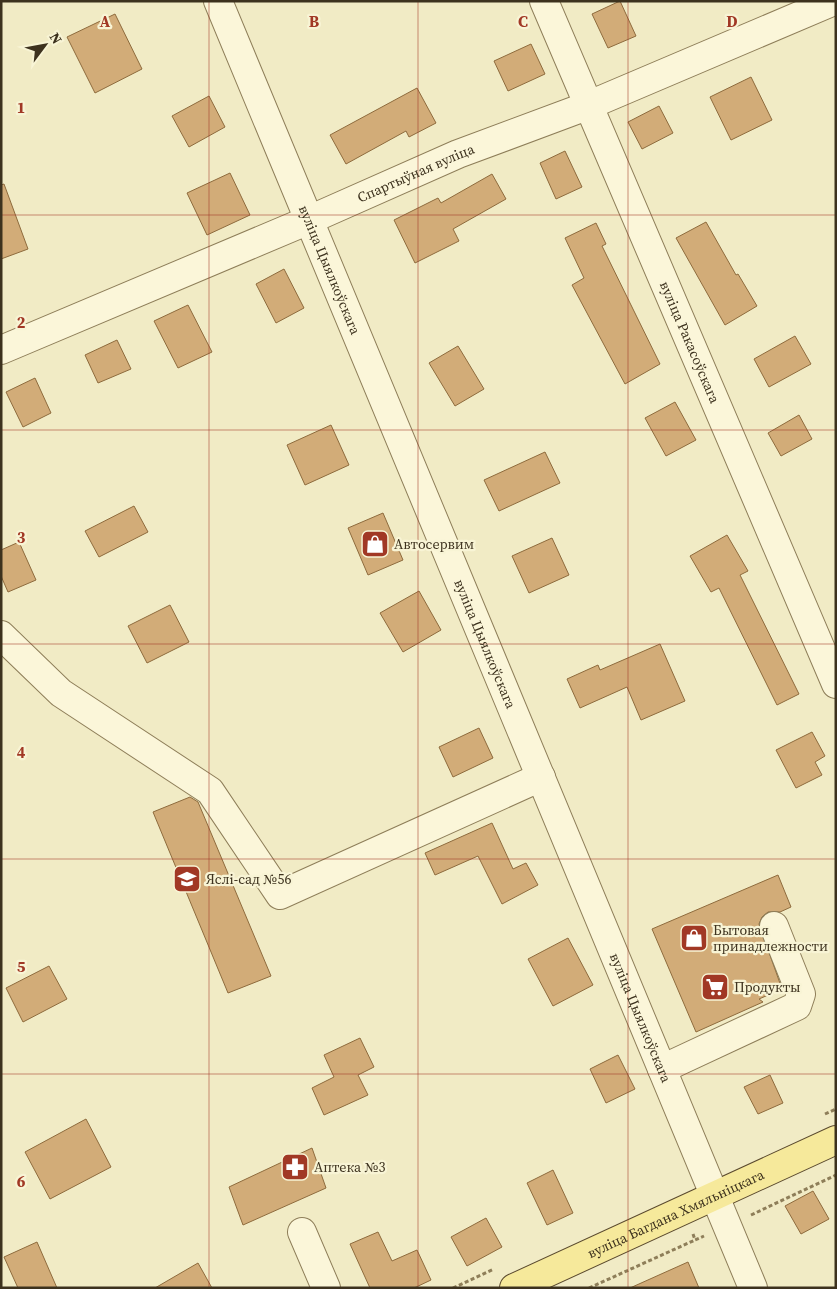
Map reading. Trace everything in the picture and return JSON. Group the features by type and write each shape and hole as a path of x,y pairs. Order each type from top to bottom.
{"main road":[{"name":"вуліца Багдана Хмяльніцкага","path":"514,1288 836,1140"}],"street":[{"name":"вуліца Цыялкоўскага","path":"218,1 753,1288"},
{"name":"вуліца Ракасоўскага","path":"544,1 587,106 836,684"},
{"name":"Спартыўная вуліца","path":"1,350 309,220 458,154 587,106 834,1"},
{"path":"1,635 61,693 210,791 280,895 540,777"},
{"path":"662,1069 797,1006 802,994 774,926"},
{"path":"302,1232 326,1288"}],"path":[{"path":"775,1203 836,1175"},
{"path":"589,1288 695,1240"}],"building":[{"path":"620,1 636,36 608,48 592,14"},
{"path":"115,14 142,69 95,93 67,37"},
{"path":"531,44 545,74 508,91 494,61"},
{"path":"751,77 772,120 731,140 710,97"},
{"path":"417,88 436,123 409,137 406,131 346,164 330,135"},
{"path":"209,96 225,127 189,147 172,116"},
{"path":"659,106 673,133 642,149 628,122"},
{"path":"565,151 582,187 556,199 540,163"},
{"path":"230,173 250,215 207,235 187,193"},
{"path":"492,174 506,199 453,229 459,241 415,263 394,220 438,198 441,203"},
{"path":"4,184 28,249 1,259 1,185"},
{"path":"706,222 736,275 738,274 757,306 725,325 676,238"},
{"path":"596,223 606,244 602,246 660,364 625,384 572,285 584,278 565,238"},
{"path":"284,269 304,308 276,323 256,284"},
{"path":"188,305 212,352 178,368 154,321"},
{"path":"795,336 811,364 769,387 754,359"},
{"path":"117,340 131,369 98,383 85,355"},
{"path":"458,346 484,389 455,406 429,363"},
{"path":"35,378 51,413 23,427 6,392"},
{"path":"675,402 696,440 666,456 645,418"},
{"path":"799,415 812,439 781,456 768,433"},
{"path":"331,425 349,465 305,485 287,445"},
{"path":"545,452 560,483 499,511 484,480"},
{"path":"134,506 148,532 99,557 85,531"},
{"name":"Автосервим","path":"383,513 403,560 368,575 348,528"},
{"path":"727,535 748,571 740,575 799,694 777,705 719,588 711,592 690,556"},
{"path":"552,538 569,575 529,593 512,556"},
{"path":"19,542 36,580 8,592 1,576 1,550"},
{"path":"419,591 441,630 403,652 380,613"},
{"path":"170,605 189,642 147,663 128,626"},
{"path":"660,644 685,701 641,720 627,687 580,708 567,679 598,665 600,670"},
{"path":"479,728 493,758 453,777 439,747"},
{"path":"812,732 825,756 815,762 822,775 796,788 776,750"},
{"path":"190,797 198,802 271,976 228,993 153,812"},
{"path":"492,823 513,869 526,863 538,885 502,904 478,856 435,875 425,853"},
{"path":"778,875 791,907 780,912 768,912 762,917 759,924 782,989 759,999 763,1002 696,1032 652,929"},
{"path":"568,938 593,985 553,1006 528,959"},
{"path":"49,966 67,999 23,1022 6,988"},
{"path":"360,1038 374,1067 358,1075 368,1095 324,1115 312,1088 334,1077 324,1055"},
{"path":"618,1055 635,1089 606,1103 590,1069"},
{"path":"770,1075 783,1103 758,1114 744,1087"},
{"path":"86,1119 111,1167 50,1199 25,1152"},
{"name":"Аптека №3","path":"312,1148 326,1188 243,1225 229,1187"},
{"path":"553,1170 573,1213 547,1225 527,1183"},
{"path":"813,1191 829,1219 801,1234 785,1206"},
{"path":"486,1218 502,1247 467,1266 451,1237"},
{"path":"378,1232 392,1261 417,1250 431,1280 414,1288 370,1288 350,1244"},
{"path":"37,1242 57,1288 18,1288 4,1257"},
{"path":"688,1262 699,1288 630,1288"},
{"path":"198,1263 212,1288 155,1288"}],"place":[{"name":"Автосервим","path":"375,544"},
{"name":"Яслі-сад №56","path":"187,879"},
{"name":"Бытовая принадлежности","path":"694,938"},
{"name":"Продукты","path":"715,987"},
{"name":"Аптека №3","path":"295,1167"}]}
